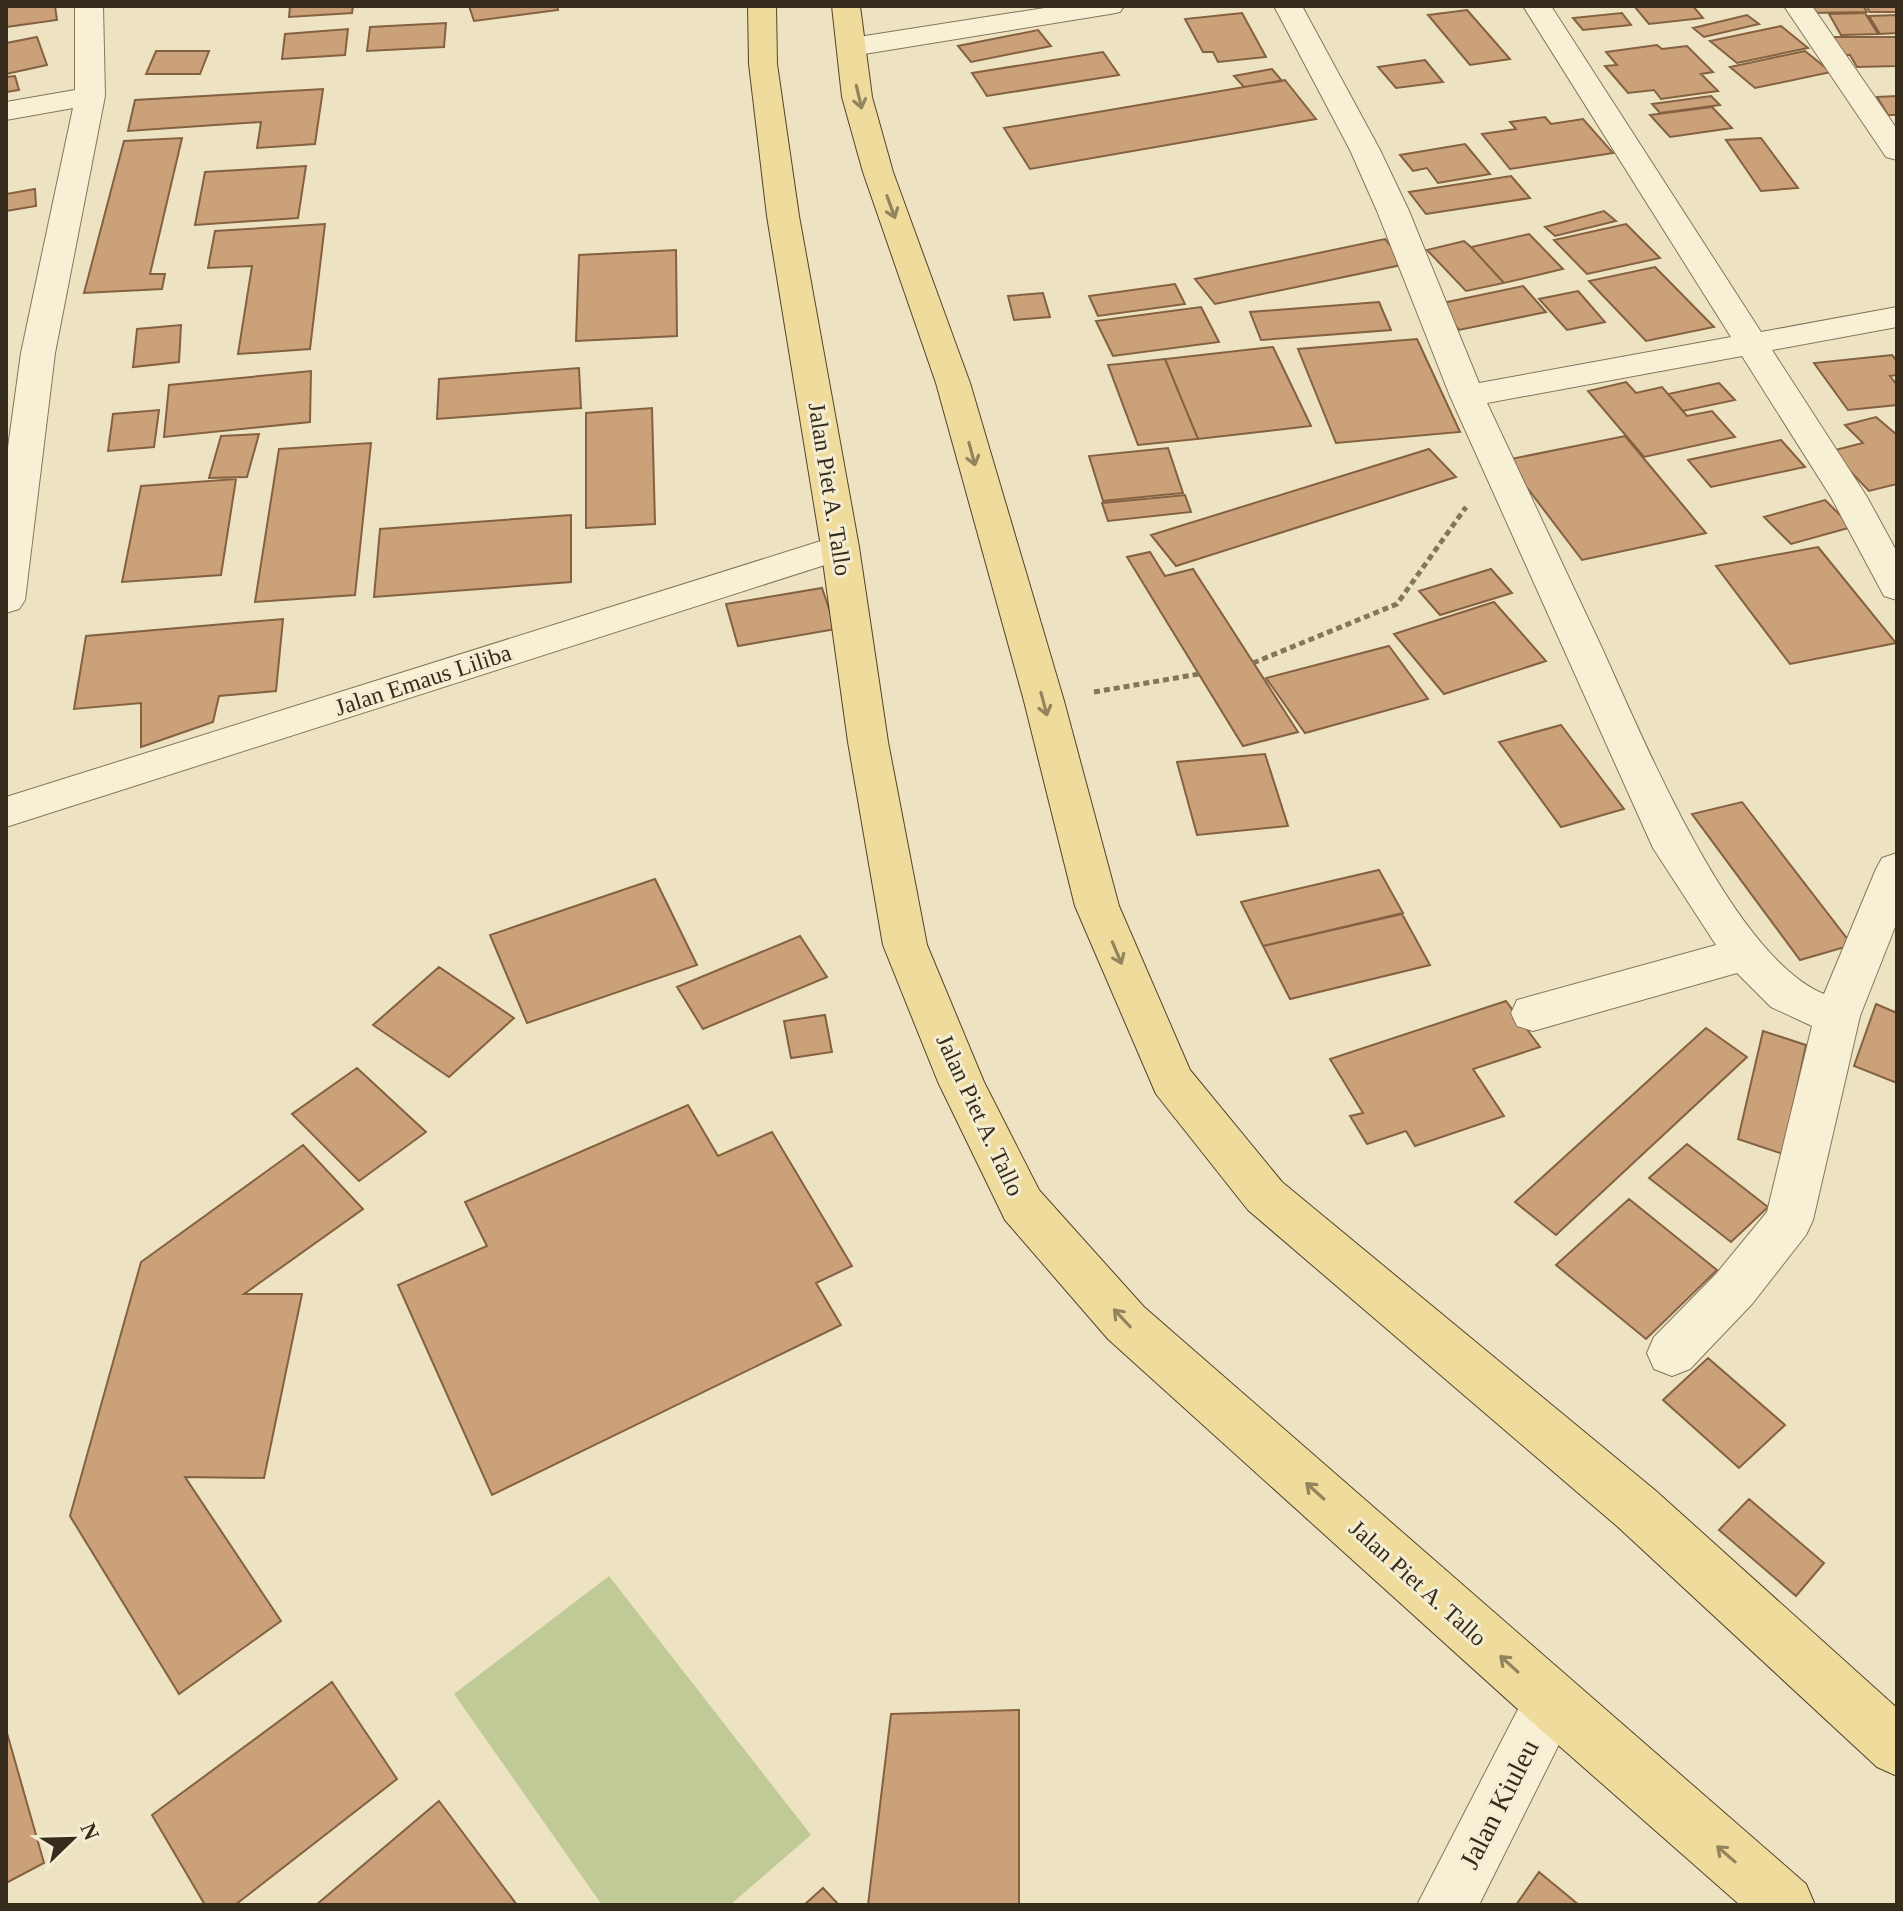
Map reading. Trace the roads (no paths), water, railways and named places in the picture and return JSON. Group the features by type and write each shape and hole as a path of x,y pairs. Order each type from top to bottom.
{"main road":[{"name":"Jalan Piet A. Tallo","path":"762,6 763,64 783,216 840,547 868,742 905,945 961,1082 1022,1205 1126,1323 1785,1905"},
{"path":"849,26 857,97 878,172 953,383 1044,701 1097,906 1172,1081 1265,1196 1637,1509 1897,1747"}],"street":[{"path":"6,600 38,353 90,96 89,6"},
{"path":"849,26 1110,6"},
{"path":"1288,6 1365,150 1467,396 1674,848 1745,954 1787,995 1804,1005 1837,1016"},
{"path":"1537,6 1849,497 1897,587"},
{"path":"1798,6 1897,151"},
{"path":"6,111 90,96"},
{"path":"1467,396 1897,317"},
{"name":"Jalan Emaus Liliba","path":"6,812 840,547"},
{"path":"1672,1353 1734,1289 1789,1220 1837,1016 1897,869"},
{"path":"1533,1013 1745,954"},
{"name":"Jalan Kiuleu","path":"1447,1905 1552,1702"}]}
